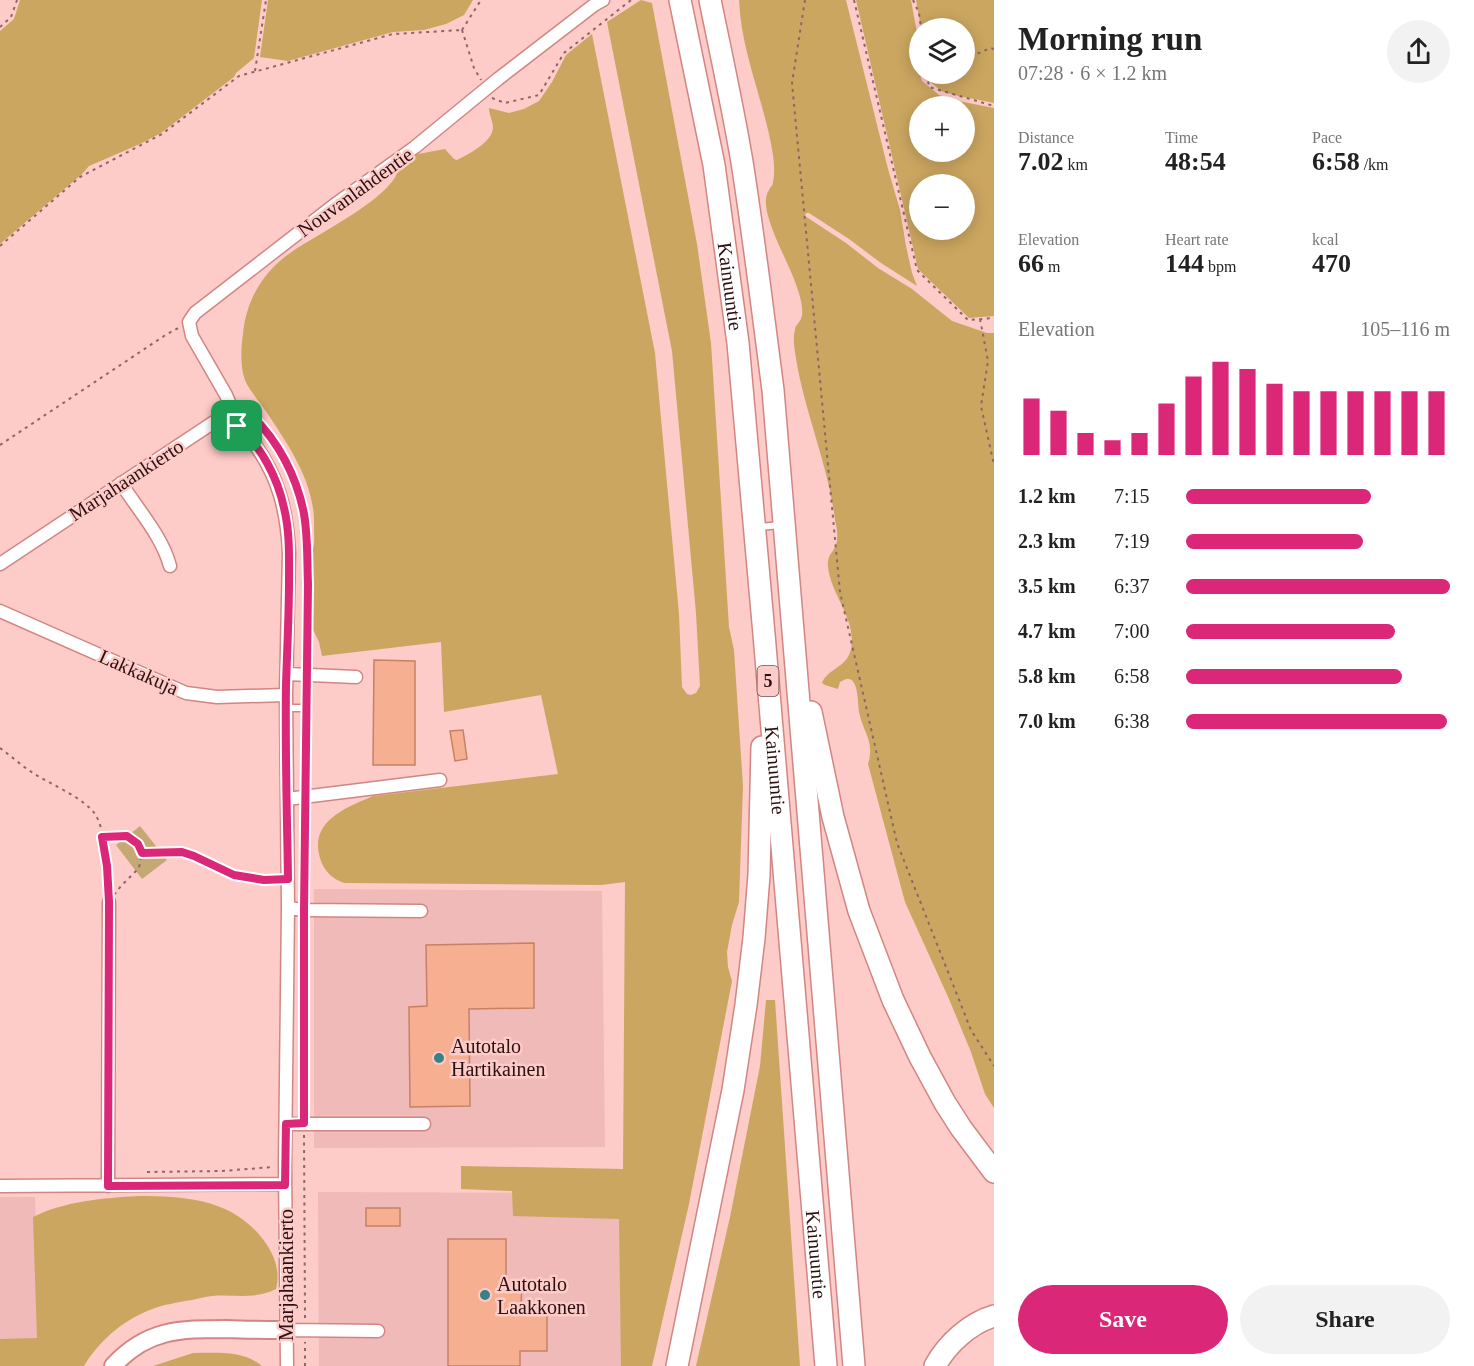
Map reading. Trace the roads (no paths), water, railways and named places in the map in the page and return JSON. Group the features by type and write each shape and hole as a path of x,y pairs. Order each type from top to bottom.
{"highway":[{"name":"Kainuuntie","path":"680,0 714,165 738,343 765,634 826,1366"},
{"name":"Kainuuntie","path":"710,0 742,162 773,390 854,1366"},
{"path":"677,1366 732,1090 748,994 759,875 765,634"},
{"path":"795,640 833,817 859,911 893,999 920,1057 961,1128 994,1172"},
{"path":"935,1366 959,1336 983,1319 994,1316"}],"main road":[{"path":"112,1366 143,1341 167,1332 194,1329 287,1330"}],"street":[{"name":"Nouvanlahdentie","path":"227,415 229,402 226,394 192,336 189,322 195,313 337,202 416,147 498,79 594,4 603,0"},
{"name":"Marjahaankierto","path":"0,564 227,415 254,443 278,486 285,510 289,553 286,702 287,1366"},
{"path":"121,483 167,554 170,566"},
{"name":"Lakkakuja","path":"0,611 186,693 286,702"},
{"path":"287,674 356,677"},
{"path":"287,800 440,780"},
{"path":"108,1186 109,902"},
{"path":"288,908 421,911"},
{"path":"286,1124 424,1124"},
{"name":"Marjahaankierto","path":"0,1186 285,1185"},
{"path":"287,1330 378,1331"}],"lane":[{"path":"755,528 785,525"},
{"path":"286,702 306,708"}],"place":[{"name":"Autotalo Hartikainen","path":"439,1058"},
{"name":"Autotalo Laakkonen","path":"485,1295"}]}
